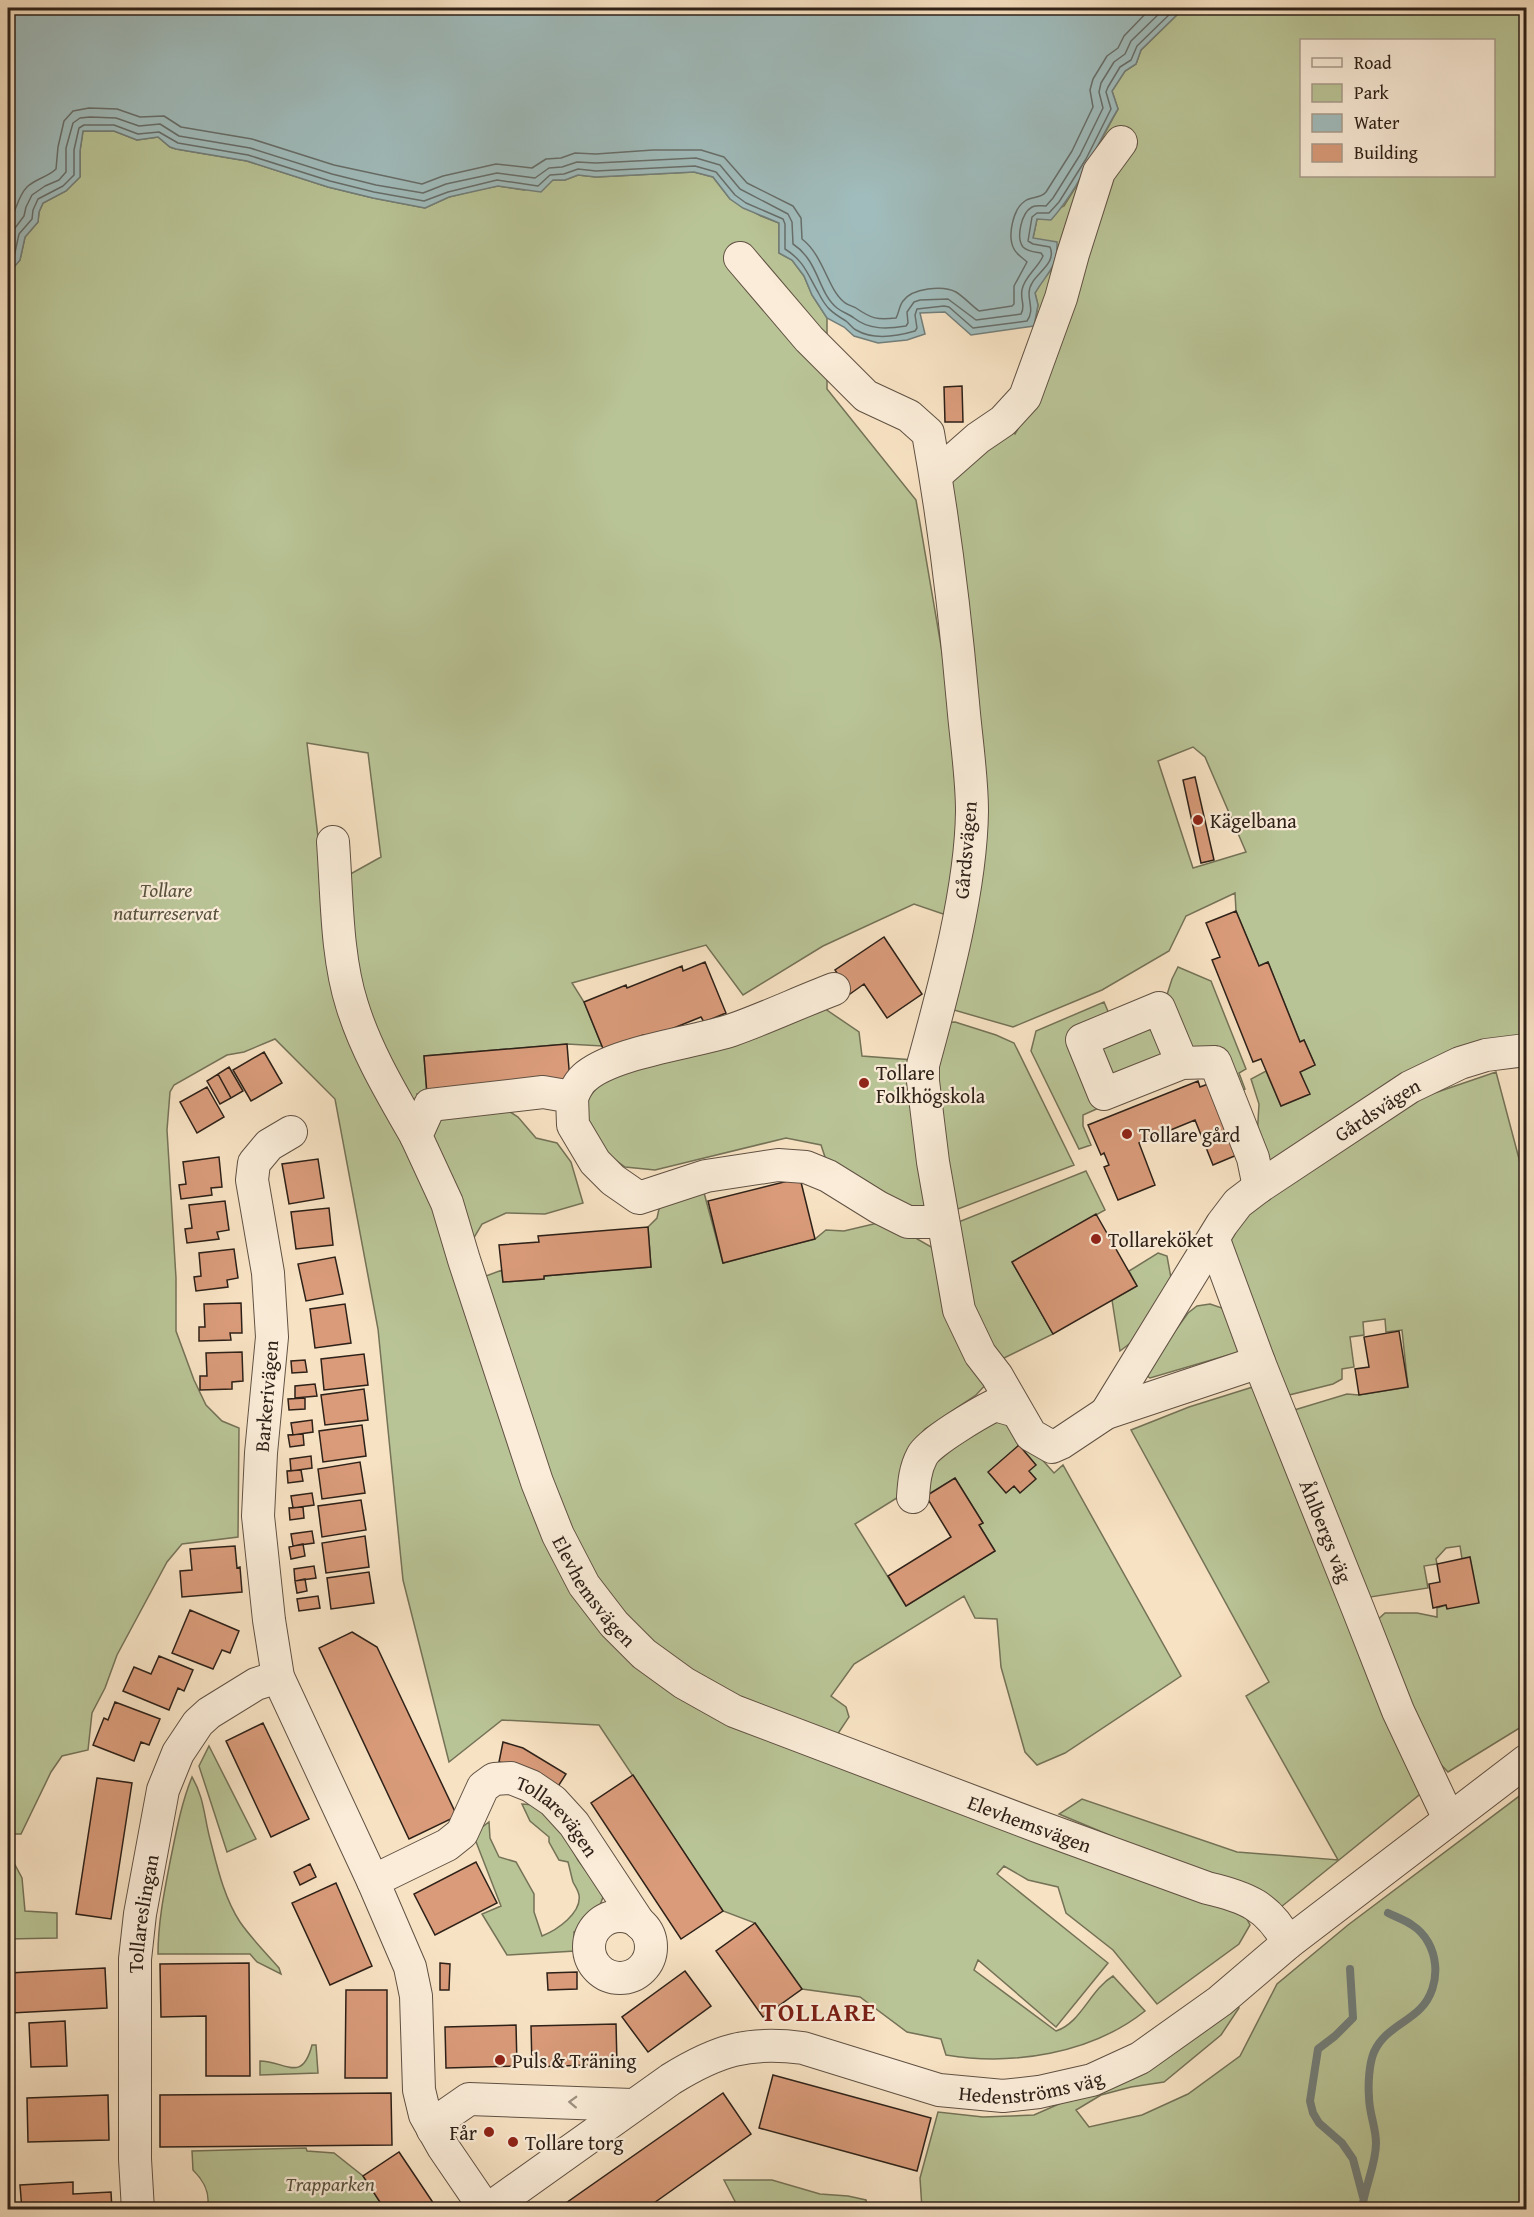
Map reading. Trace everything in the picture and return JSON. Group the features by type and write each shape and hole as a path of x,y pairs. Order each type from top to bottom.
{"street":[{"path":"936,475 978,438 1004,421 1025,397 1061,298 1099,172 1121,142"},
{"name":"Gårdsvägen","path":"740,258 809,339 866,396 909,416 928,433 951,585 972,811 964,889 923,1065 927,1123 959,1310 980,1354 997,1376 1031,1435 1052,1446 1061,1443 1106,1413 1259,1362"},
{"name":"Elevhemsvägen","path":"333,842 344,970 352,1006 380,1072 416,1136 447,1203 537,1482 558,1534 584,1585 614,1624 644,1654 684,1683 734,1711 1037,1826 1207,1888 1254,1902 1277,1924 1288,1943"},
{"path":"834,989 731,1030 655,1049 607,1065 586,1076 572,1097 573,1125 595,1162 614,1180 639,1198 706,1176 778,1165 806,1167 828,1176 878,1207 908,1222 943,1222"},
{"name":"Gårdsvägen","path":"1106,1413 1238,1203 1410,1087 1460,1063 1486,1055 1527,1050"},
{"path":"1182,1064 1215,1062 1253,1158 1259,1187"},
{"path":"416,1136 430,1105 543,1092 572,1097"},
{"name":"Barkerivägen","path":"279,1677 269,1620 258,1516 261,1453 272,1337 268,1273 252,1180 254,1163 269,1145 291,1132"},
{"name":"Åhlbergs väg","path":"1214,1240 1259,1362 1398,1711 1449,1819"},
{"path":"913,1497 918,1466 923,1454 932,1445 994,1405 1016,1410"},
{"path":"279,1677 410,1967 416,1996 419,2090 425,2115 487,2210"},
{"name":"Tollareslingan","path":"138,2210 135,2159 135,1959 140,1914 163,1790 178,1753 198,1723 209,1713 256,1684 279,1677"},
{"name":"Hedenströms väg","path":"487,2210 632,2105 701,2060 745,2047 763,2045 803,2048 939,2090 1004,2096 1039,2092 1092,2080 1140,2058 1220,2001 1288,1943 1527,1761"},
{"name":"Tollarevägen","path":"373,1881 447,1845 462,1833 483,1786 494,1779 512,1778 531,1786 553,1801 574,1824 640,1924"},
{"path":"433,2130 446,2115 469,2099 632,2105"}],"green space":[{"path":"1184,8 1526,8 1526,1036 1270,1171 1257,1138 1259,1104 1251,1079 1266,1071 1281,1106 1309,1094 1300,1072 1315,1065 1304,1040 1300,1042 1268,962 1259,966 1236,911 1235,893 1186,916 1169,951 1102,990 1013,1027 947,1008 971,891 944,475 1006,423 1015,434 1046,380 1034,326 1038,305 1035,293 1055,266 1033,238 1037,219 1064,206 1092,161 1118,109 1112,91 1125,71 1136,64 1141,50","holes":["1193,747 1205,757 1246,852 1193,868 1158,761"]},
{"name":"Tollare naturreservat","path":"83,131 114,131 137,140 158,137 176,149 247,161 328,187 425,208 449,197 477,190 498,186 524,190 553,180 565,180 578,175 596,177 694,172 713,177 730,199 779,223 779,253 792,260 804,276 812,295 827,318 827,389 916,500 946,675 960,842 949,916 914,904 823,946 743,995 706,945 572,983 584,1002 602,1046 567,1044 424,1056 427,1094 417,1094 419,1107 478,1279 502,1270 503,1282 544,1279 544,1276 651,1267 648,1227 657,1218 661,1200 703,1189 723,1263 815,1239 826,1230 844,1231 886,1221 933,1248 947,1300 990,1380 976,1395 925,1429 914,1442 908,1491 855,1524 906,1606 995,1551 979,1525 983,1523 955,1478 926,1496 932,1457 974,1427 1006,1419 1054,1473 1063,1465 1181,1676 1065,1753 1037,1765 1025,1752 1001,1667 997,1619 975,1618 964,1596 854,1664 831,1696 846,1707 849,1717 837,1735 1243,1912 1250,1925 1239,1944 1157,2004 1113,1950 1066,1913 1058,1887 1028,1880 1004,1866 997,1874 1108,1963 1056,2027 978,1960 974,1970 1056,2031 1072,2021 1098,1989 1113,1976 1145,2011 1124,2026 1076,2047 1050,2053 997,2059 946,2055 941,2039 907,2032 860,1997 802,1989 755,1923 723,1911 599,1725 502,1720 449,1762 403,1580 378,1329 335,1099 275,1039 244,1052 227,1055 174,1085 170,1092 167,1130 176,1278 176,1331 206,1405 222,1421 239,1428 238,1537 182,1544 167,1562 117,1655 105,1688 92,1713 88,1750 62,1756 51,1772 21,1834 8,1834 8,274 20,260 25,237 38,222 43,203 66,191 80,177","holes":["307,743 368,753 381,857 345,877 336,991"]},
{"path":"1178,967 1211,981 1246,1069 1239,1073 1245,1089 1236,1093 1217,1046 1194,1054 1165,1001"},
{"path":"1104,1002 1110,1016 1071,1033 1101,1107 1083,1115 1083,1126 1091,1145 1079,1149 1031,1051 1036,1031"},
{"path":"818,1004 859,1032 862,1056 914,1060 930,1217 827,1163 821,1145 786,1138 655,1170 625,1167 603,1151 588,1130 585,1102 606,1077"},
{"path":"1157,1016 1173,1055 1106,1081 1092,1042"},
{"path":"955,1022 1014,1043 1074,1165 950,1212 933,1073 941,1023"},
{"path":"1496,1072 1526,1185 1526,1724 1448,1772 1429,1752 1374,1623 1385,1613 1417,1613 1437,1617 1437,1608 1446,1605 1462,1559 1460,1546 1446,1548 1436,1559 1437,1564 1424,1566 1428,1588 1364,1598 1291,1411 1347,1394 1359,1395 1408,1387 1402,1330 1386,1332 1385,1319 1363,1322 1364,1335 1350,1337 1354,1367 1342,1369 1342,1379 1333,1384 1285,1396 1228,1232 1237,1213 1414,1100"},
{"path":"498,1104 518,1117 536,1138 557,1143 571,1162 583,1203 545,1214 506,1213 482,1224 469,1246 429,1126 434,1112"},
{"path":"1086,1171 1105,1210 1012,1262 1053,1334 1000,1360 980,1328 951,1225"},
{"path":"1158,1253 1167,1256 1171,1278 1133,1341 1120,1351 1112,1300 1137,1286 1129,1271"},
{"path":"1210,1304 1222,1308 1242,1351 1150,1378 1144,1374 1188,1313 1197,1306"},
{"path":"1256,1386 1424,1791 1281,1907 1059,1814 1082,1799 1237,1852 1338,1860 1246,1696 1269,1682 1131,1430 1189,1407"},
{"path":"209,1746 256,1839 227,1852 199,1766"},
{"path":"192,1777 201,1799 215,1860 234,1913 279,1968 281,1974 257,1962 250,1954 158,1954 160,1919 168,1874 182,1808"},
{"path":"1526,1791 1526,2209 922,2209 920,2178 938,2112 983,2117 1034,2115 1068,2100 1228,1999 1239,2008 1221,2035 1164,2082 1101,2095 1076,2110 1089,2127 1142,2115 1188,2094 1240,2056 1277,1984 1348,1925"},
{"path":"522,1804 534,1805 563,1832 578,1860 603,1897 593,1918 574,1932 575,1951 507,1955 482,1914 501,1906 473,1834 489,1822 490,1838 499,1857 516,1862 534,1894 534,1912 542,1936 555,1930 577,1908 579,1895 568,1862 559,1860 549,1842 549,1837 530,1821"},
{"path":"8,1863 14,1863 22,1878 25,1911 57,1913 57,1938 8,1939"},
{"path":"312,2045 316,2045 318,2073 260,2075 260,2061 292,2068 298,2067 308,2057"},
{"name":"Trapparken","path":"306,2148 307,2151 334,2153 363,2176 385,2209 207,2209 207,2193 200,2178 193,2170 192,2151"},
{"path":"724,2180 772,2180 820,2194 866,2200 868,2209 739,2209"}],"water":[{"path":"8,8 1184,8 1141,50 1136,64 1125,71 1112,91 1118,109 1062,207 1051,220 1037,219 1033,238 1057,242 1057,251 1054,264 1035,293 1038,305 1034,326 971,335 945,312 920,313 925,334 907,340 878,343 854,336 844,327 827,318 812,295 804,276 792,260 779,253 779,223 743,208 730,199 713,177 694,172 596,177 578,175 565,180 553,180 541,192 498,186 449,197 425,208 328,187 247,161 176,149 158,137 137,140 114,131 83,131 80,177 66,191 43,203 38,222 25,237 20,260 8,274"}],"building":[{"path":"962,386 963,422 945,422 944,387"},
{"name":"Kägelbana","path":"1195,777 1214,860 1201,863 1183,780"},
{"path":"1236,911 1259,966 1268,962 1300,1042 1304,1040 1315,1065 1300,1072 1310,1094 1281,1106 1261,1059 1253,1062 1212,960 1220,957 1206,923"},
{"path":"884,937 922,994 887,1018 864,984 850,994 835,970"},
{"path":"705,962 726,1013 704,1022 701,1017 644,1040 643,1035 604,1051 584,1002 682,966 683,971"},
{"path":"567,1044 570,1081 427,1094 424,1056"},
{"path":"264,1052 282,1083 251,1101 233,1070"},
{"path":"229,1067 243,1091 231,1098 218,1074"},
{"path":"218,1074 231,1098 220,1104 207,1081"},
{"name":"Tollare gård","path":"1198,1081 1200,1087 1216,1081 1244,1152 1213,1165 1195,1120 1139,1143 1155,1185 1118,1200 1104,1167 1109,1165 1104,1153 1101,1155 1088,1125"},
{"path":"207,1087 224,1117 197,1133 180,1102"},
{"path":"219,1157 222,1187 211,1188 212,1195 181,1199 179,1185 186,1184 183,1162"},
{"path":"318,1159 324,1198 289,1204 282,1164"},
{"path":"800,1178 815,1239 723,1263 708,1201"},
{"path":"225,1201 229,1230 217,1232 219,1239 187,1243 185,1229 192,1228 189,1205"},
{"path":"329,1208 333,1245 296,1249 291,1212"},
{"path":"1096,1214 1137,1286 1053,1334 1012,1262"},
{"path":"648,1227 651,1267 544,1276 544,1279 503,1282 499,1245 539,1242 538,1236"},
{"path":"234,1249 238,1278 227,1280 228,1287 196,1291 194,1277 201,1276 199,1253"},
{"path":"335,1257 343,1294 306,1301 298,1264"},
{"path":"241,1303 242,1333 230,1333 231,1340 199,1341 199,1327 205,1327 204,1304"},
{"path":"345,1304 351,1343 315,1348 310,1309"},
{"path":"1399,1331 1408,1387 1359,1395 1355,1369 1369,1367 1364,1337"},
{"path":"242,1352 243,1381 232,1382 232,1389 200,1390 200,1376 207,1376 206,1353"},
{"path":"364,1354 368,1385 324,1390 321,1359"},
{"path":"305,1360 307,1372 292,1373 291,1361"},
{"path":"315,1384 317,1396 295,1398 295,1386"},
{"path":"364,1389 368,1420 325,1425 321,1395"},
{"path":"305,1398 305,1409 289,1410 288,1399"},
{"path":"312,1420 313,1432 293,1435 291,1423"},
{"path":"362,1425 366,1456 323,1462 319,1431"},
{"path":"303,1434 304,1445 290,1447 288,1435"},
{"path":"1019,1445 1036,1465 1029,1471 1036,1479 1020,1493 1014,1486 1006,1493 988,1472"},
{"path":"311,1456 312,1468 291,1471 290,1459"},
{"path":"360,1462 365,1493 322,1499 318,1469"},
{"path":"301,1470 303,1481 288,1483 287,1471"},
{"path":"955,1478 983,1523 979,1525 995,1551 906,1606 888,1576 951,1537 926,1496"},
{"path":"312,1493 314,1505 293,1508 291,1496"},
{"path":"361,1500 366,1530 322,1537 318,1506"},
{"path":"303,1507 304,1518 290,1520 289,1508"},
{"path":"312,1531 314,1543 293,1546 291,1534"},
{"path":"365,1536 369,1567 326,1573 322,1543"},
{"path":"303,1544 305,1556 291,1559 289,1547"},
{"path":"235,1546 242,1592 182,1597 180,1571 192,1570 190,1549"},
{"path":"1470,1557 1479,1603 1447,1609 1446,1605 1433,1608 1429,1584 1440,1582 1437,1564"},
{"path":"314,1566 316,1578 295,1581 294,1569"},
{"path":"369,1572 374,1603 331,1609 327,1578"},
{"path":"305,1579 307,1591 297,1593 295,1581"},
{"path":"318,1596 320,1608 299,1611 297,1599"},
{"path":"190,1610 239,1631 230,1653 222,1650 213,1669 172,1653"},
{"path":"352,1632 377,1647 457,1816 409,1839 319,1648"},
{"path":"159,1656 193,1670 184,1691 178,1688 169,1710 123,1691 134,1667 151,1674"},
{"path":"115,1702 160,1719 149,1745 141,1742 134,1761 93,1745 104,1718 108,1720"},
{"path":"263,1723 309,1819 271,1837 226,1741"},
{"path":"503,1742 523,1748 566,1774 557,1788 519,1766 499,1762"},
{"path":"633,1775 723,1911 681,1939 591,1803"},
{"path":"97,1778 132,1783 111,1919 76,1914"},
{"path":"476,1862 497,1903 435,1935 414,1894"},
{"path":"310,1864 316,1877 300,1885 294,1872"},
{"path":"336,1883 372,1966 330,1985 292,1903"},
{"path":"755,1923 802,1989 763,2017 716,1951"},
{"path":"249,1963 250,2076 206,2076 206,2016 161,2017 160,1964"},
{"path":"440,1963 450,1964 449,1990 440,1990"},
{"path":"105,1968 107,2008 11,2013 9,1973"},
{"path":"685,1971 711,2006 648,2052 622,2017"},
{"path":"577,1972 577,1989 548,1990 547,1973"},
{"path":"346,1990 387,1990 387,2078 345,2078"},
{"path":"65,2021 67,2066 31,2067 29,2023"},
{"path":"616,2024 617,2064 532,2067 531,2026"},
{"path":"516,2025 517,2066 446,2068 445,2027"},
{"path":"773,2075 931,2118 917,2171 759,2128"},
{"path":"391,2093 392,2145 160,2147 160,2095"},
{"path":"723,2093 751,2134 644,2210 556,2210"},
{"path":"108,2095 109,2140 28,2142 27,2098"},
{"path":"399,2152 438,2210 385,2210 363,2176"},
{"path":"73,2182 73,2194 111,2192 112,2210 22,2210 20,2185"}],"waterway":[{"path":"1362,2210 1372,2168 1376,2137 1369,2092 1372,2057 1383,2038 1420,2009 1427,2000 1435,1977 1433,1953 1428,1942 1409,1923 1388,1913"},
{"path":"1350,1969 1353,2018 1318,2049 1310,2101 1319,2123 1342,2143 1353,2159 1363,2197"}],"place":[{"name":"Kägelbana","path":"1198,820"},
{"name":"Tollare Folkhögskola","path":"864,1083"},
{"name":"Tollare gård","path":"1127,1134"},
{"name":"Tollareköket","path":"1096,1239"},
{"name":"Puls & Träning","path":"500,2060"},
{"name":"Får","path":"489,2132"},
{"name":"Tollare torg","path":"513,2142"}],"district":[{"name":"TOLLARE","path":"819,2011"}]}
